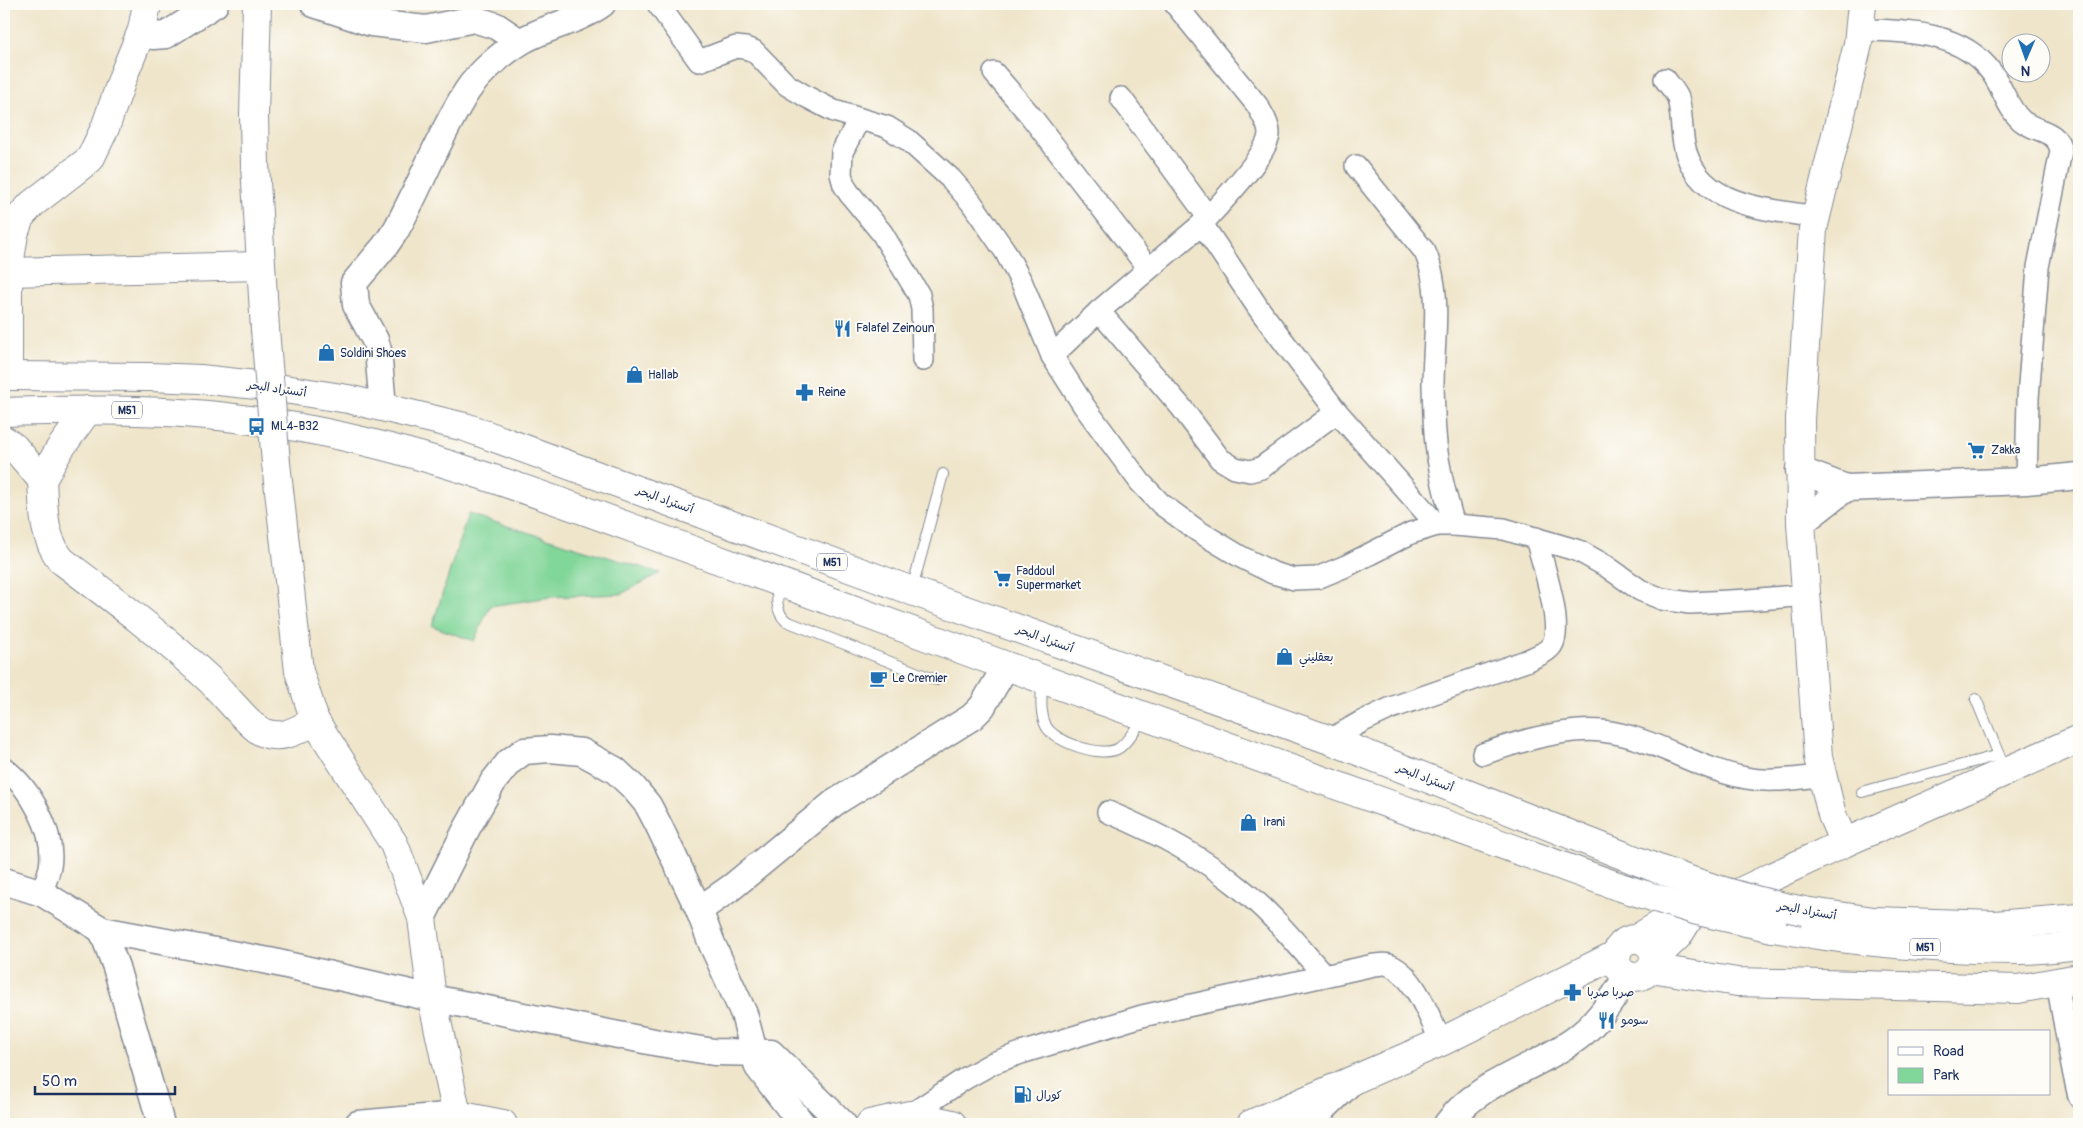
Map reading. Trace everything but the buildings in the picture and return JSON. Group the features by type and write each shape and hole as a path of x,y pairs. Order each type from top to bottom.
{"main road":[{"path":"257,4 254,116 261,266 276,463 299,671 315,721 394,844 422,918 432,998 459,1120 503,1124"},
{"path":"6,376 8,272 14,234 20,216 32,204 90,159 145,17"},
{"path":"1844,843 1832,815 1821,776 1818,757 1801,524 1800,419 1810,257 1816,217 1858,44 1861,17"},
{"path":"8,272 261,266"},
{"name":"أتستراد البحر","path":"6,376 150,377 200,379 265,386 348,399 465,427 912,591 1330,740 1674,876 1769,904 1874,922 1995,925 2079,918"},
{"path":"88,410 58,450 42,480 46,534 52,549 61,560 150,626 212,682 260,732 275,737 293,733 315,721"},
{"name":"أتستراد البحر","path":"4,412 166,411 250,420 365,441 450,465 550,499 1006,666 1620,887 1694,910 1773,928 1829,938 1901,946 2024,950 2079,945"},
{"path":"4,440 14,447 42,480"},
{"path":"1252,1124 1637,959 1678,936 1691,915 1844,843 2002,763 2079,739"},
{"path":"1637,959 1737,982 2018,989 2068,980"},
{"path":"890,1121 952,1124"}],"street":[{"path":"145,17 153,36 166,35 215,4"},
{"path":"314,4 371,23 426,29 474,19 496,26 520,42"},
{"path":"383,407 378,350 375,340 356,305 354,283 396,230 468,90 482,73 520,42 590,12 602,4"},
{"path":"658,4 699,61 736,47 754,51 787,85 834,111 887,127 908,140 951,179 971,202 1005,251 1018,275 1052,356 1084,406 1140,482 1161,504 1205,535 1273,573 1294,579 1318,578 1411,533 1446,525 1504,529 1579,551 1606,566 1640,590 1662,599 1690,603 1806,594"},
{"path":"1052,356 1099,311 1205,220 1264,149 1269,134 1266,121 1257,105 1175,4"},
{"path":"1861,17 1907,32 1934,36 1958,45 1981,60 1992,74 2012,111 2023,122 2053,136 2060,142 2061,151 2038,267 2028,398 2026,481"},
{"path":"994,73 1030,115 1148,268"},
{"path":"1665,79 1678,98 1683,140 1689,159 1697,175 1708,187 1736,202 1816,217"},
{"path":"1121,98 1205,220 1259,309 1337,412 1446,525"},
{"path":"859,119 842,152 841,174 849,193 882,233 919,295 923,316 923,360"},
{"path":"1356,166 1425,252 1431,265 1435,298 1433,383 1436,439 1446,525"},
{"path":"1099,311 1181,408 1220,459 1235,468 1250,471 1262,468 1337,412"},
{"path":"1799,470 1846,488 2026,481 2079,476"},
{"path":"1801,524 1846,488"},
{"path":"1330,740 1361,722 1391,708 1526,662 1552,646 1556,634 1555,616 1536,538"},
{"path":"699,910 732,887 834,803 972,717 982,707 1006,666"},
{"path":"1483,754 1506,746 1549,736 1590,730 1603,731 1642,741 1705,766 1745,778 1769,781 1821,776"},
{"path":"422,918 466,830 493,782 509,762 524,752 550,749 582,752 615,770 648,805 699,910 712,944 744,1014 758,1067 802,1124"},
{"path":"4,768 12,774 26,792 38,811 46,830 50,850 50,867 42,893"},
{"path":"1108,812 1139,825 1202,859 1241,888 1325,976"},
{"path":"4,881 42,893 102,930 269,961 432,998 690,1049 714,1052 771,1052 843,1124"},
{"path":"102,930 116,967 161,1124"},
{"path":"116,967 123,950 135,937"},
{"path":"1447,1124 1458,1109 1474,1096 1548,1056 1578,1037 1598,1019 1637,959"},
{"path":"890,1121 993,1063 1021,1053 1142,1016 1374,965 1388,964 1402,973 1416,990 1441,1042"},
{"path":"2068,980 2072,1066 2079,1097"},
{"path":"1303,1124 1320,1112 1356,1078"},
{"path":"358,1124 459,1120"}],"lane":[{"path":"912,591 943,474"},
{"path":"778,582 777,604 782,617 786,621 936,680"},
{"path":"1042,679 1041,714 1047,728 1060,740 1102,752 1118,749 1146,716"},
{"path":"1862,792 2002,763 1976,698"}],"green space":[{"path":"468,514 660,573 621,594 551,597 490,606 474,641 432,626"}],"place":[{"name":"Falafel Zeinoun","path":"842,328"},
{"name":"Soldini Shoes","path":"326,353"},
{"name":"Hallab","path":"634,375"},
{"name":"Reine","path":"804,392"},
{"name":"ML4-B32","path":"257,426"},
{"name":"Zakka","path":"1977,450"},
{"name":"Faddoul Supermarket","path":"1002,578"},
{"name":"بعقليني","path":"1285,657"},
{"name":"Le Cremier","path":"878,678"},
{"name":"Irani","path":"1249,822"},
{"name":"صربا صربا","path":"1573,992"},
{"name":"سومو","path":"1607,1020"},
{"name":"كورال","path":"1022,1095"}]}
